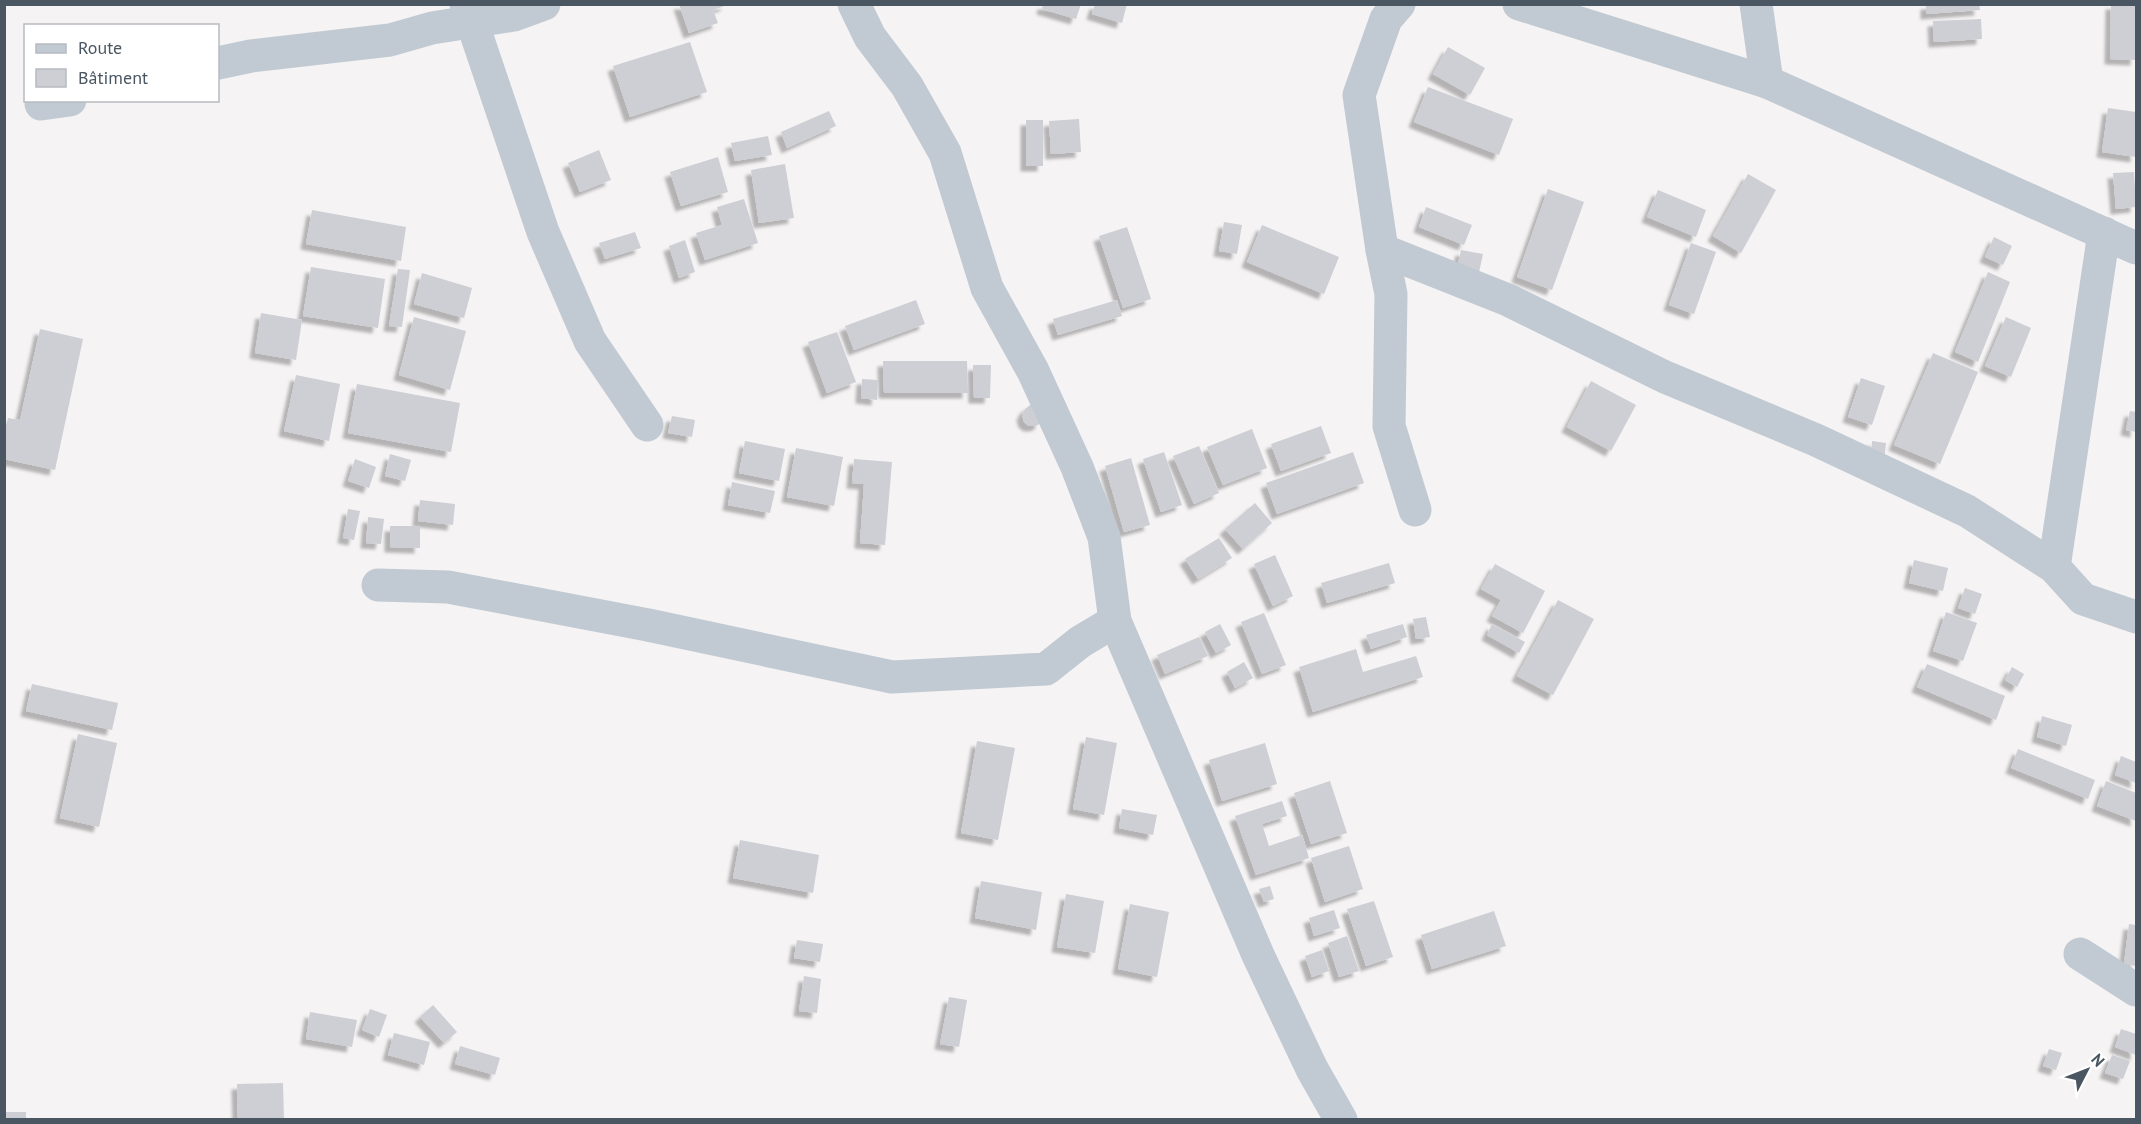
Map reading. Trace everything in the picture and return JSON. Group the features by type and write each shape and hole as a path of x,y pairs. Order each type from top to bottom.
{"street":[{"path":"219,63 251,56 390,40 432,28 470,13 514,15 544,4"},
{"path":"854,4 870,37 907,86 945,153 987,288 1038,382 1077,467 1104,537 1115,621 1258,955 1312,1069 1341,1119"},
{"path":"1399,4 1386,19 1359,95 1382,250 1391,294 1389,426 1415,510"},
{"path":"1519,4 1767,82 2136,248"},
{"path":"1756,4 1767,82"},
{"path":"470,13 543,232 590,341 647,425"},
{"path":"2054,567 2104,233"},
{"path":"1382,250 1508,300 1665,377 1816,440 1967,511 2054,567 2083,599 2136,617"},
{"path":"378,585 448,587 648,625 891,677 1046,669 1080,642 1115,621"},
{"path":"2080,954 2136,990"}],"building":[{"path":"679,4 727,5 713,10 718,23 689,33"},
{"path":"1043,4 1081,4 1076,19 1042,9"},
{"path":"1095,4 1127,4 1122,23 1092,14"},
{"path":"1926,4 1979,4 1980,10 1926,14"},
{"path":"2111,4 2136,4 2136,60 2110,59"},
{"path":"1981,19 1982,39 1934,42 1933,21"},
{"path":"690,42 707,92 630,117 613,66"},
{"path":"1448,47 1485,68 1470,95 1433,74"},
{"path":"1428,87 1513,119 1499,155 1414,122"},
{"path":"2108,108 2136,112 2136,157 2102,152"},
{"path":"829,111 836,126 787,148 781,132"},
{"path":"1079,119 1081,152 1051,154 1049,121"},
{"path":"1026,120 1043,120 1043,166 1026,166"},
{"path":"768,136 772,155 735,161 731,143"},
{"path":"599,150 611,180 580,192 568,163"},
{"path":"718,157 728,192 681,206 670,172"},
{"path":"785,164 794,218 759,223 751,170"},
{"path":"2134,172 2136,207 2116,209 2113,173"},
{"path":"1748,174 1776,190 1741,253 1713,236"},
{"path":"1548,189 1584,202 1552,290 1517,277"},
{"path":"1658,190 1706,210 1696,237 1647,217"},
{"path":"744,199 758,243 705,260 696,233 722,225 717,207"},
{"path":"1426,207 1472,225 1464,245 1419,227"},
{"path":"312,210 406,227 401,261 306,244"},
{"path":"1224,222 1242,225 1237,254 1219,251"},
{"path":"1262,225 1339,257 1324,294 1247,262"},
{"path":"1127,227 1151,299 1123,308 1099,236"},
{"path":"635,232 641,248 605,259 599,243"},
{"path":"1994,237 2012,246 2003,265 1985,257"},
{"path":"685,240 695,272 679,278 669,246"},
{"path":"1691,243 1716,252 1694,314 1669,305"},
{"path":"1461,250 1483,254 1478,277 1456,273"},
{"path":"311,267 385,279 378,328 303,316"},
{"path":"398,269 410,270 402,327 389,326"},
{"path":"1988,272 2010,282 1978,362 1955,352"},
{"path":"422,273 472,288 464,318 414,304"},
{"path":"916,300 925,324 854,350 845,326"},
{"path":"1117,300 1122,316 1058,335 1053,319"},
{"path":"261,313 302,320 296,360 255,353"},
{"path":"414,317 466,331 450,390 399,375"},
{"path":"2006,317 2031,328 2011,377 1985,366"},
{"path":"40,329 83,339 55,470 4,459 4,433 8,418 20,420"},
{"path":"837,332 856,382 827,393 808,342"},
{"path":"1933,353 1978,372 1940,464 1894,445"},
{"path":"883,361 967,361 968,393 884,393"},
{"path":"973,365 991,365 990,398 974,398"},
{"path":"296,375 340,384 329,441 284,431"},
{"path":"1861,378 1885,386 1872,425 1848,417"},
{"path":"862,379 878,380 877,400 861,398"},
{"path":"1591,381 1636,405 1611,451 1567,427"},
{"path":"357,384 460,403 451,452 348,433"},
{"path":"1030,405 1037,406 1041,423 1036,426 1029,426 1024,422 1022,415"},
{"path":"2130,411 2136,412 2136,432 2126,430"},
{"path":"672,416 695,420 692,437 668,433"},
{"path":"1321,426 1331,453 1281,471 1271,444"},
{"path":"1252,429 1267,468 1223,485 1207,447"},
{"path":"745,441 785,449 779,481 739,473"},
{"path":"1872,441 1886,443 1884,461 1871,460"},
{"path":"1199,446 1219,493 1194,504 1173,456"},
{"path":"796,448 843,457 834,506 787,497"},
{"path":"1164,452 1182,505 1161,512 1143,459"},
{"path":"1353,452 1364,483 1277,514 1266,483"},
{"path":"390,454 411,460 405,481 385,476"},
{"path":"1131,458 1150,525 1124,532 1105,466"},
{"path":"355,459 376,467 369,488 348,481"},
{"path":"854,459 892,462 885,545 860,543 864,484 852,483"},
{"path":"732,482 775,491 770,513 728,505"},
{"path":"420,500 455,504 453,525 418,521"},
{"path":"1255,503 1272,523 1243,549 1225,529"},
{"path":"348,509 360,511 354,540 343,538"},
{"path":"368,517 384,519 381,544 366,543"},
{"path":"390,526 420,526 420,548 390,547"},
{"path":"1219,538 1232,558 1198,579 1185,559"},
{"path":"1275,555 1293,596 1273,606 1254,564"},
{"path":"1914,560 1948,568 1943,591 1909,583"},
{"path":"1389,563 1395,583 1327,603 1321,583"},
{"path":"1495,564 1545,591 1523,633 1492,616 1501,600 1481,589"},
{"path":"1965,588 1982,594 1975,614 1958,608"},
{"path":"1558,600 1594,619 1553,695 1517,676"},
{"path":"1946,612 1977,623 1963,661 1933,651"},
{"path":"1264,613 1286,665 1262,674 1241,622"},
{"path":"1426,617 1430,637 1416,639 1413,619"},
{"path":"1220,624 1231,645 1216,653 1205,632"},
{"path":"1403,624 1407,637 1371,649 1366,635"},
{"path":"1492,624 1525,642 1519,653 1487,635"},
{"path":"1199,637 1208,656 1165,674 1157,655"},
{"path":"1356,649 1363,672 1416,656 1423,677 1313,712 1299,667"},
{"path":"1244,662 1253,678 1235,688 1227,672"},
{"path":"1927,664 2005,696 1996,720 1917,687"},
{"path":"2012,667 2024,674 2017,687 2005,680"},
{"path":"32,684 118,703 112,730 26,711"},
{"path":"2042,716 2072,725 2066,746 2037,737"},
{"path":"78,734 117,743 99,827 60,818"},
{"path":"1086,737 1117,743 1104,815 1073,809"},
{"path":"977,741 1015,748 998,840 961,833"},
{"path":"1265,743 1277,784 1222,801 1209,760"},
{"path":"2018,749 2095,780 2088,799 2011,768"},
{"path":"2121,756 2136,762 2136,783 2115,775"},
{"path":"1330,781 1347,833 1311,844 1294,793"},
{"path":"2106,781 2136,793 2136,821 2097,806"},
{"path":"1282,801 1287,816 1262,824 1269,846 1302,835 1309,858 1256,875 1235,816"},
{"path":"1122,809 1157,815 1153,835 1119,828"},
{"path":"740,840 819,855 813,893 733,878"},
{"path":"1349,846 1363,889 1325,902 1311,858"},
{"path":"981,881 1042,892 1036,930 975,918"},
{"path":"1270,886 1274,899 1264,902 1259,889"},
{"path":"1066,894 1104,901 1095,953 1057,947"},
{"path":"1374,901 1393,957 1366,966 1347,909"},
{"path":"1130,904 1169,912 1157,977 1118,969"},
{"path":"1334,910 1340,928 1314,936 1309,918"},
{"path":"1494,911 1506,946 1432,969 1421,935"},
{"path":"2129,924 2136,925 2136,966 2124,964"},
{"path":"1347,936 1359,971 1339,977 1328,943"},
{"path":"797,940 823,944 820,962 794,958"},
{"path":"1322,950 1329,971 1312,977 1305,956"},
{"path":"804,976 821,979 817,1013 799,1011"},
{"path":"949,997 967,1000 959,1047 940,1044"},
{"path":"433,1005 457,1032 444,1043 420,1017"},
{"path":"370,1009 387,1015 379,1037 362,1030"},
{"path":"310,1012 357,1020 352,1047 306,1039"},
{"path":"2121,1029 2136,1034 2136,1055 2115,1047"},
{"path":"394,1033 430,1042 424,1065 388,1055"},
{"path":"460,1046 500,1058 495,1075 455,1064"},
{"path":"2049,1049 2062,1053 2056,1070 2043,1066"},
{"path":"2112,1055 2130,1061 2123,1079 2105,1073"},
{"path":"283,1083 284,1120 238,1120 237,1084"},
{"path":"4,1112 26,1112 26,1120 4,1120"}]}
